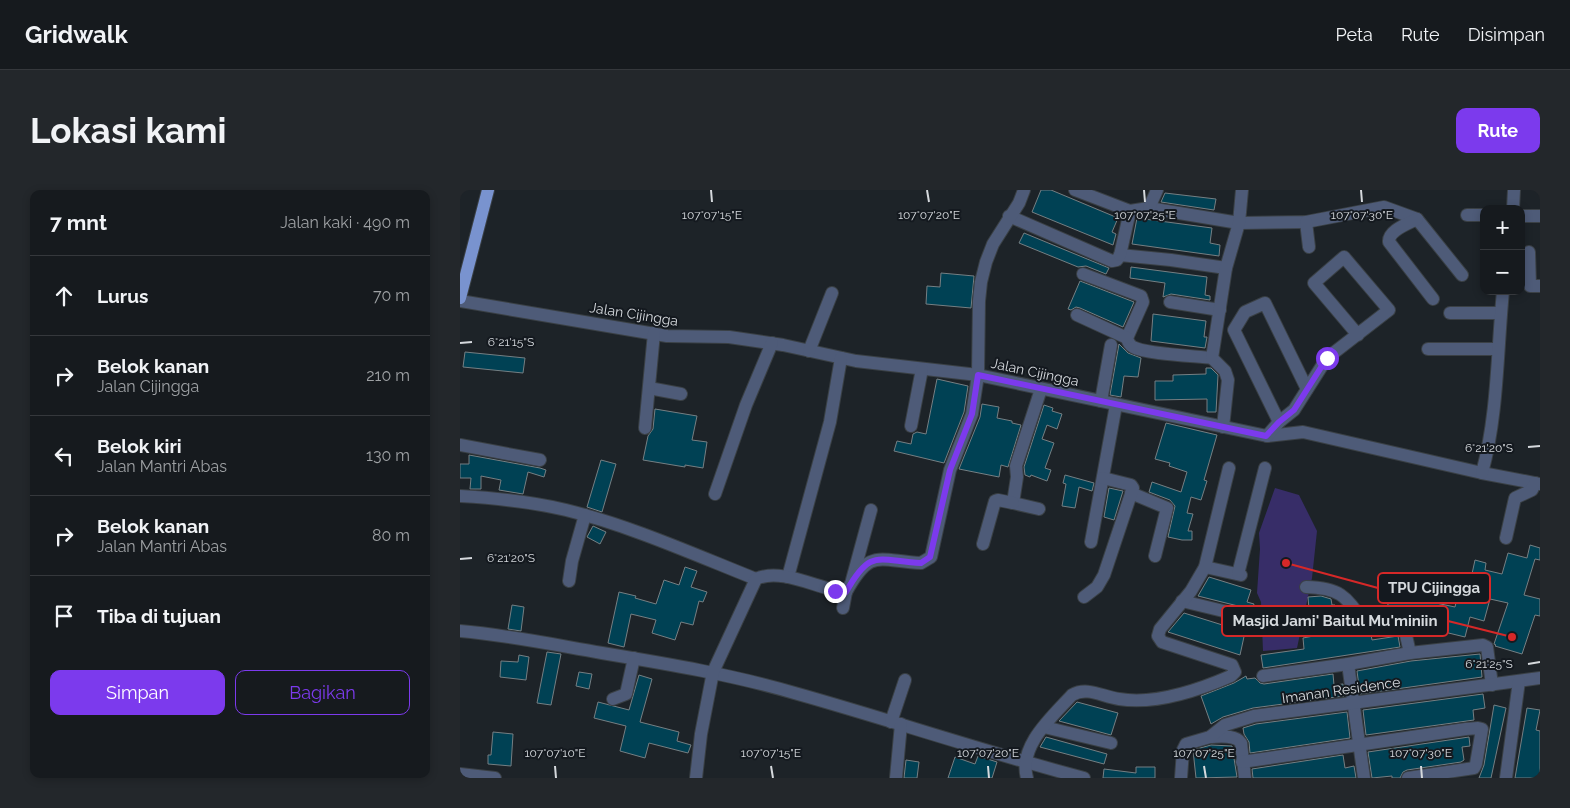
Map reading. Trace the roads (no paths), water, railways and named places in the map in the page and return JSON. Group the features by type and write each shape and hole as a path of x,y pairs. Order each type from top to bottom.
{"main road":[{"path":"460,286 486,190"},
{"path":"460,299 486,190"}],"street":[{"path":"848,589 865,566 874,560 884,558 921,563 930,557 950,470 972,414 978,375 979,301 981,282 988,253 1019,202 1024,190"},
{"path":"1075,190 1130,211 1149,208 1239,223 1306,222 1380,207 1394,210 1417,219 1462,275"},
{"path":"1149,208 1157,190"},
{"path":"1212,358 1226,268 1239,223 1242,190"},
{"path":"1513,205 1514,190"},
{"path":"1009,216 1111,261 1117,260 1120,255 1130,211"},
{"path":"1466,215 1480,215"},
{"path":"1525,216 1540,216"},
{"path":"1417,219 1391,233 1388,237 1388,242 1433,299"},
{"path":"1306,222 1309,247"},
{"path":"1530,252 1530,286 1540,286"},
{"path":"1120,255 1226,268"},
{"path":"1266,436 1294,410 1327,358 1358,335 1389,310 1344,257 1314,283 1358,335"},
{"path":"1083,274 1141,296 1143,302 1127,338 1130,346 1212,358 1225,372 1228,380 1222,427"},
{"path":"809,351 832,292"},
{"path":"1482,473 1492,428 1503,295"},
{"name":"Jalan Cijingga","path":"460,299 654,333 693,337 729,337 841,358 978,375 1266,436 1303,432 1482,473 1538,483"},
{"path":"1170,302 1220,310"},
{"path":"1279,422 1234,330 1246,312 1266,303 1307,389"},
{"path":"1450,313 1501,313"},
{"path":"1077,315 1127,338"},
{"path":"645,428 654,333"},
{"path":"715,494 746,405 772,344"},
{"path":"1102,401 1111,345"},
{"path":"1428,348 1498,349"},
{"path":"788,577 830,422 841,358"},
{"path":"911,426 922,368"},
{"path":"649,388 680,394"},
{"path":"1013,503 1018,476 1016,466 1042,389"},
{"path":"1090,542 1116,405"},
{"path":"460,445 540,460"},
{"path":"1027,778 1025,762 1027,755 1044,727 1072,695 1078,691 1086,690 1122,700 1157,699 1199,688 1234,674 1232,665 1159,640 1160,629 1200,577 1205,567 1229,468"},
{"path":"1205,567 1240,574 1265,468"},
{"path":"1084,597 1097,587 1104,575 1131,494 1132,486 1103,478"},
{"path":"1506,538 1514,498 1532,490 1538,483"},
{"path":"1131,494 1167,508 1154,556"},
{"path":"460,496 544,506 585,515 662,541 756,579 768,576 788,577 848,589"},
{"path":"983,544 995,501 1039,508"},
{"path":"843,608 871,510"},
{"path":"569,582 572,561 585,515"},
{"path":"696,778 701,734 713,672 756,579"},
{"path":"1306,587 1342,594 1363,622"},
{"path":"1182,601 1240,616"},
{"path":"1300,630 1363,622 1380,622 1401,628 1406,633 1410,653"},
{"path":"460,631 500,634 713,672 797,693 1084,778"},
{"path":"1264,676 1410,653 1486,646 1492,685"},
{"path":"613,699 626,694 634,658"},
{"path":"1348,664 1364,778"},
{"name":"Imanan Residence","path":"1181,778 1184,746 1189,742 1210,737 1225,726 1254,716 1540,678"},
{"path":"896,778 896,723 905,680"},
{"path":"1506,778 1519,681"},
{"path":"1044,727 1111,743"},
{"path":"1242,762 1472,728 1482,729 1474,768 1408,778"},
{"path":"1210,737 1240,740 1243,778"},
{"path":"460,774 495,778"}],"place":[{"name":"TPU Cijingga","path":"1286,563"},
{"name":"Masjid Jami' Baitul Mu'miniin","path":"1512,637"}]}
